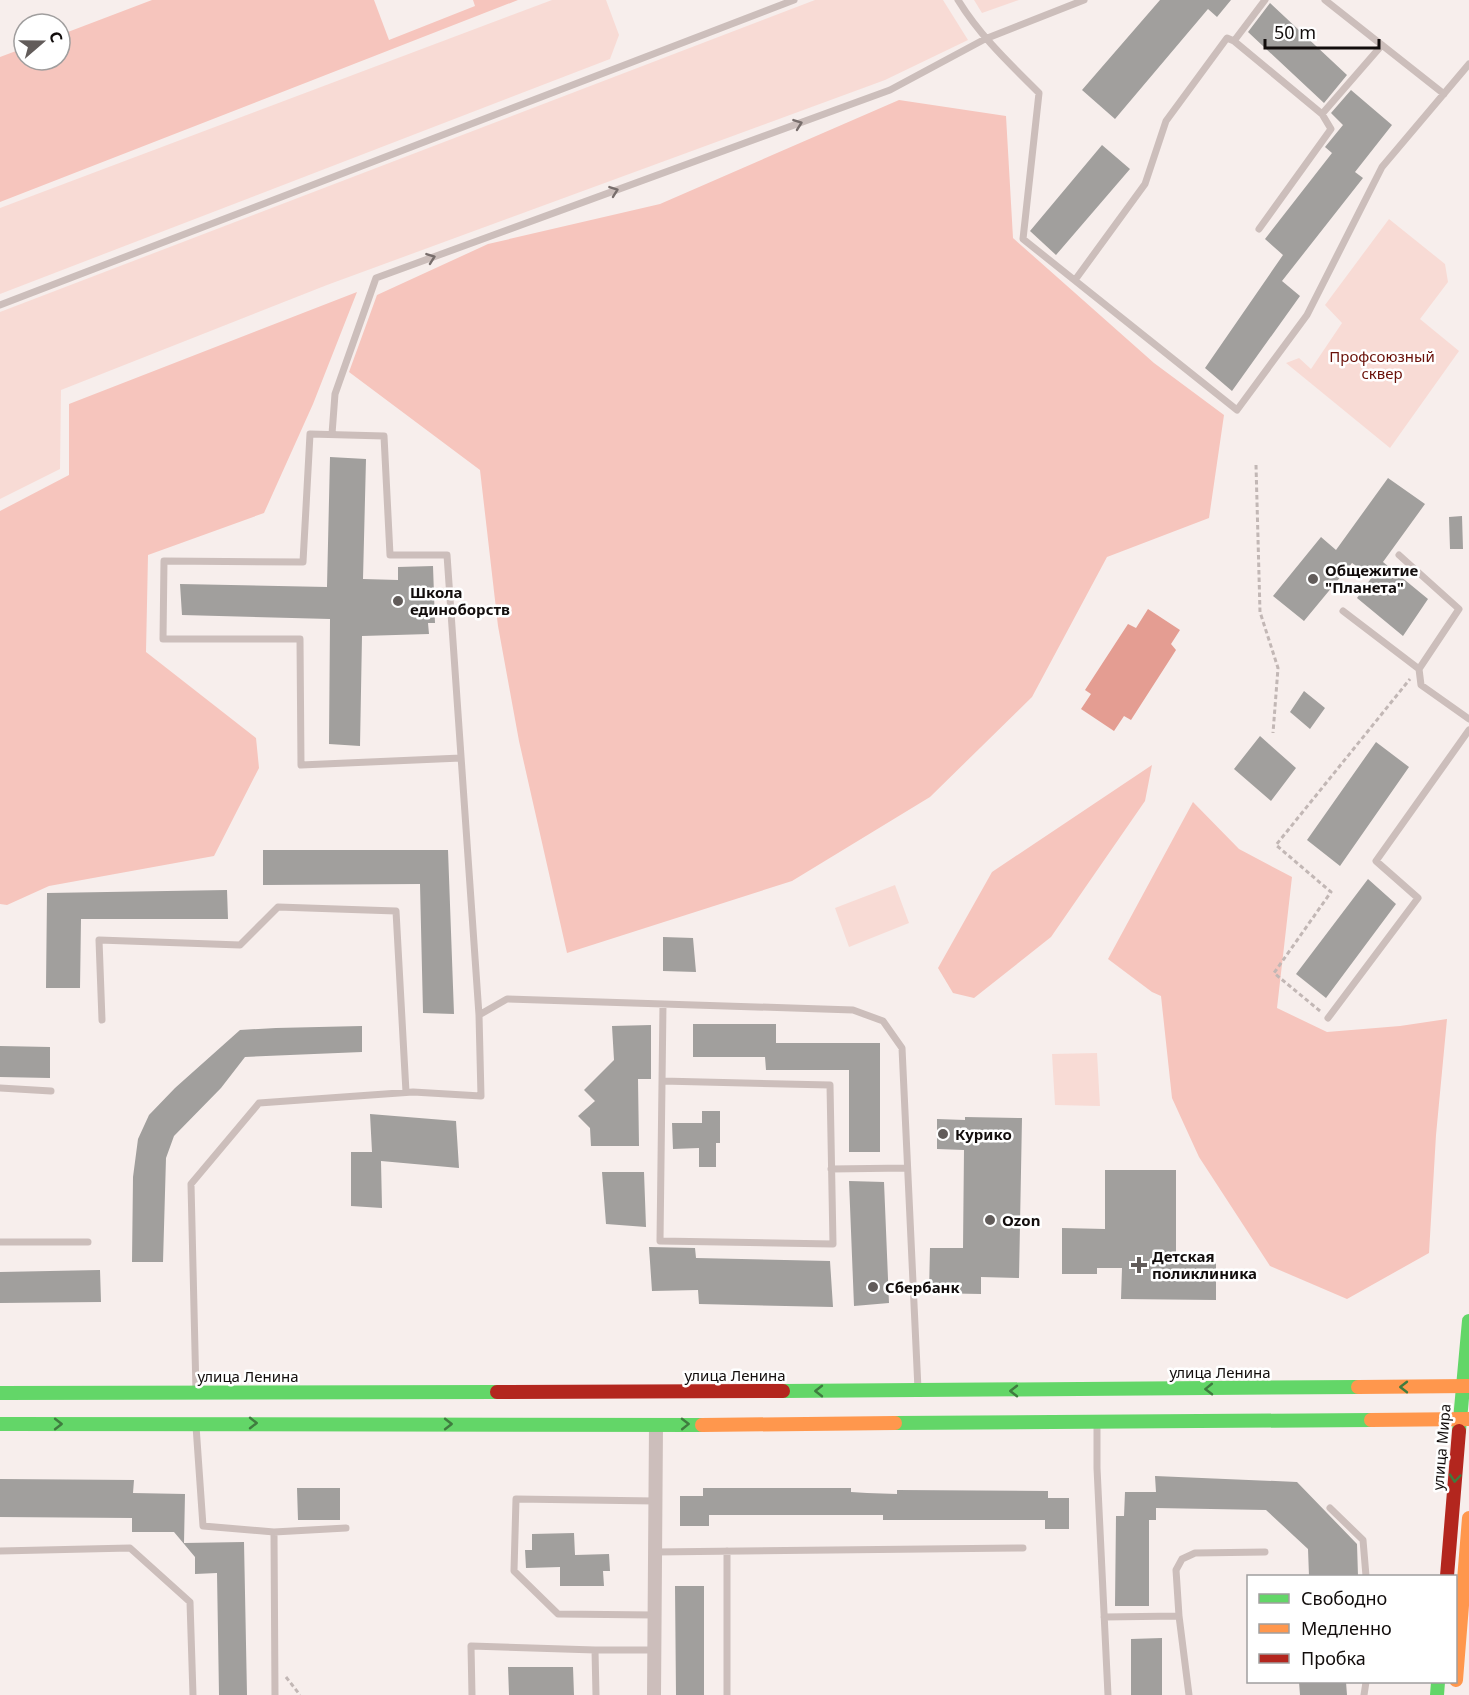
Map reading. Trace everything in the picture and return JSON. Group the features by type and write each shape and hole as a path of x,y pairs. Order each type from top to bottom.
{"main road":[{"name":"улица Мира","path":"1447,1575 1464,1419 1469,1321"},
{"name":"улица Ленина","path":"0,1393 196,1408 918,1407 1466,1386"},
{"name":"улица Ленина","path":"0,1424 196,1408 918,1407 1097,1421 1464,1419"},
{"path":"1457,1664 1469,1518"}],"street":[{"path":"654,1695 656,1408"}],"lane":[{"path":"0,305 794,0"},
{"path":"958,0 973,25 985,39 1039,93 1023,239 1237,410 1307,315 1382,167 1469,64"},
{"path":"333,434 335,394 376,278 890,90 985,39 1084,0"},
{"path":"1234,41 1265,0"},
{"path":"1325,0 1444,94"},
{"path":"1075,280 1145,184 1166,121 1227,38 1234,41 1322,114 1332,129 1259,229"},
{"path":"1322,114 1382,45"},
{"path":"346,1528 274,1532 203,1526 196,1408 191,1184 259,1103 406,1092 481,1096 479,1015 447,555 390,555 384,436 310,434 303,562 164,561 163,639 300,639 301,765 461,758"},
{"path":"1399,555 1459,609 1419,669 1421,685 1469,719"},
{"path":"1343,611 1419,669"},
{"path":"1328,1018 1418,898 1376,861 1469,730"},
{"path":"102,1020 99,940 240,945 278,907 396,911 406,1092"},
{"path":"479,1015 507,999 854,1010 883,1021 902,1048 918,1407"},
{"path":"662,1081 830,1085 833,1244 660,1241 662,1081 663,1004"},
{"path":"0,1088 51,1091"},
{"path":"831,1169 907,1168"},
{"path":"0,1242 88,1242"},
{"path":"1097,1421 1097,1468 1108,1695"},
{"path":"654,1615 558,1614 514,1571 516,1499 656,1501"},
{"path":"1330,1508 1363,1540 1366,1575"},
{"path":"274,1532 275,1695"},
{"path":"0,1551 130,1548 190,1602 193,1695"},
{"path":"655,1552 1023,1548"},
{"path":"727,1551 727,1695"},
{"path":"1189,1695 1176,1570 1182,1559 1195,1554 1265,1552"},
{"path":"1104,1617 1179,1616"},
{"path":"472,1695 471,1646 654,1650"},
{"path":"595,1650 596,1695"}],"path":[{"path":"1256,465 1260,612 1278,668 1273,733"},
{"path":"1328,1018 1274,973 1331,892 1276,845 1419,669"},
{"path":"275,1664 300,1695"}],"green space":[{"path":"552,0 606,0 619,35 610,59 0,294 0,208"},
{"path":"815,0 943,0 968,40 885,80 327,285 61,390 60,469 0,499 0,312"},
{"path":"974,0 1019,0 982,13"},
{"name":"Профсоюзный сквер","path":"1389,219 1445,264 1448,282 1420,319 1459,351 1390,448 1286,363 1299,358 1311,369 1342,323 1325,305"},
{"path":"895,885 909,923 849,947 835,908"},
{"path":"1097,1053 1100,1106 1055,1105 1052,1054"}],"shaded area":[{"path":"152,0 374,0 389,40 475,6 473,0 518,0 0,202 0,57 12,52 12,72 72,72 72,30"},
{"path":"899,100 1006,116 1013,238 1154,363 1224,415 1209,518 1107,557 1032,697 930,797 792,881 567,953 519,741 498,626 480,470 349,372 377,295 488,244 660,204"},
{"path":"357,292 313,404 264,513 148,555 146,652 256,738 259,768 214,856 49,886 7,905 0,904 0,511 69,475 69,404"},
{"path":"1148,609 1180,630 1171,644 1176,650 1131,720 1124,716 1114,731 1081,709 1091,694 1085,690 1128,624 1136,628"},
{"path":"1152,765 1145,801 1051,937 974,998 953,993 938,968 992,872"},
{"path":"1193,802 1239,849 1292,877 1277,1008 1327,1032 1400,1026 1447,1019 1436,1135 1429,1253 1347,1299 1270,1266 1199,1157 1172,1098 1161,996 1152,992 1108,959"}],"building":[{"path":"1160,0 1231,0 1217,17 1208,9 1115,119 1082,90"},
{"path":"1270,3 1347,75 1324,103 1248,32"},
{"path":"1351,90 1392,125 1355,172 1363,178 1282,281 1300,296 1232,391 1205,368 1283,255 1265,239 1332,153 1325,147 1343,125 1331,113"},
{"path":"1102,145 1130,169 1056,255 1030,231"},
{"path":"330,457 366,459 363,579 398,580 398,567 433,566 435,623 428,623 429,634 362,636 360,746 329,744 330,619 182,615 180,584 327,587"},
{"path":"1388,478 1425,504 1383,562 1428,599 1403,636 1357,598 1372,577 1352,563 1304,621 1273,596 1321,537 1336,550"},
{"path":"1462,516 1463,549 1450,549 1449,517"},
{"path":"1304,691 1325,708 1310,729 1290,712"},
{"path":"1260,736 1296,768 1271,801 1234,769"},
{"path":"1376,742 1409,767 1340,866 1307,840"},
{"path":"263,850 448,850 454,1014 423,1013 420,884 263,885"},
{"path":"1368,879 1396,904 1326,998 1296,974"},
{"path":"227,890 228,919 81,919 80,988 46,988 47,893"},
{"path":"663,937 693,938 696,972 663,971"},
{"path":"693,1024 776,1024 776,1043 880,1043 880,1152 849,1152 849,1070 766,1070 765,1057 693,1057"},
{"path":"651,1025 651,1079 638,1079 639,1146 591,1146 590,1128 578,1116 595,1101 584,1090 614,1060 612,1026"},
{"path":"362,1026 362,1052 245,1057 221,1088 174,1136 166,1158 163,1262 132,1262 133,1177 138,1139 149,1115 175,1088 240,1030"},
{"path":"0,1046 50,1047 50,1078 0,1077"},
{"path":"702,1111 720,1111 720,1143 716,1143 716,1167 699,1167 699,1148 673,1149 672,1123 702,1123"},
{"path":"370,1114 456,1121 459,1168 381,1161 382,1208 351,1206 351,1152 372,1152"},
{"path":"965,1117 1022,1118 1019,1278 981,1277 981,1294 929,1293 930,1248 963,1248 964,1150 937,1149 937,1119 965,1120"},
{"path":"1105,1170 1176,1170 1176,1256 1216,1256 1216,1300 1121,1299 1122,1268 1097,1268 1097,1274 1062,1274 1062,1228 1105,1229"},
{"path":"602,1172 644,1172 646,1227 606,1224"},
{"path":"849,1181 884,1182 889,1303 854,1306"},
{"path":"649,1247 695,1248 696,1258 830,1261 833,1307 699,1304 698,1290 652,1291"},
{"path":"100,1270 101,1302 0,1303 0,1272"},
{"path":"1155,1476 1297,1482 1357,1544 1358,1575 1309,1575 1308,1549 1266,1510 1156,1508 1156,1520 1149,1520 1149,1606 1115,1606 1116,1516 1124,1516 1125,1492 1156,1492"},
{"path":"0,1479 134,1480 133,1493 185,1494 184,1543 244,1542 247,1695 219,1695 217,1573 195,1574 195,1557 174,1532 132,1532 132,1518 0,1517"},
{"path":"297,1488 340,1488 340,1520 298,1520"},
{"path":"703,1488 851,1488 851,1492 897,1494 897,1490 1048,1491 1048,1498 1069,1498 1069,1529 1045,1529 1045,1520 883,1520 883,1515 709,1515 709,1526 680,1526 680,1496 703,1496"},
{"path":"574,1533 575,1555 609,1554 610,1571 603,1571 604,1586 560,1586 560,1567 526,1568 525,1550 532,1550 532,1534"},
{"path":"675,1586 704,1586 704,1695 676,1695"},
{"path":"1162,1638 1162,1695 1131,1695 1131,1639"},
{"path":"508,1667 573,1667 574,1695 509,1695"},
{"path":"1299,1683 1346,1683 1347,1695 1300,1695"}],"traffic: fast":[{"path":"1459,1431 1469,1321"},
{"path":"783,1391 1358,1387"},
{"path":"0,1393 497,1392"},
{"path":"895,1423 1371,1420"},
{"path":"0,1424 702,1425"},
{"path":"1437,1695 1438,1683"}],"traffic: slow":[{"path":"1358,1387 1469,1386"},
{"path":"1371,1420 1469,1419"},
{"path":"702,1425 895,1423"},
{"path":"1457,1668 1469,1518"}],"traffic: jam":[{"path":"497,1392 783,1391"},
{"path":"1447,1575 1459,1431"}],"place":[{"name":"Общежитие \"Планета\"","path":"1313,579"},
{"name":"Школа единоборств","path":"398,601"},
{"name":"Курико","path":"943,1134"},
{"name":"Ozon","path":"990,1220"},
{"name":"Детская поликлиника","path":"1139,1265"},
{"name":"Сбербанк","path":"873,1287"}]}
